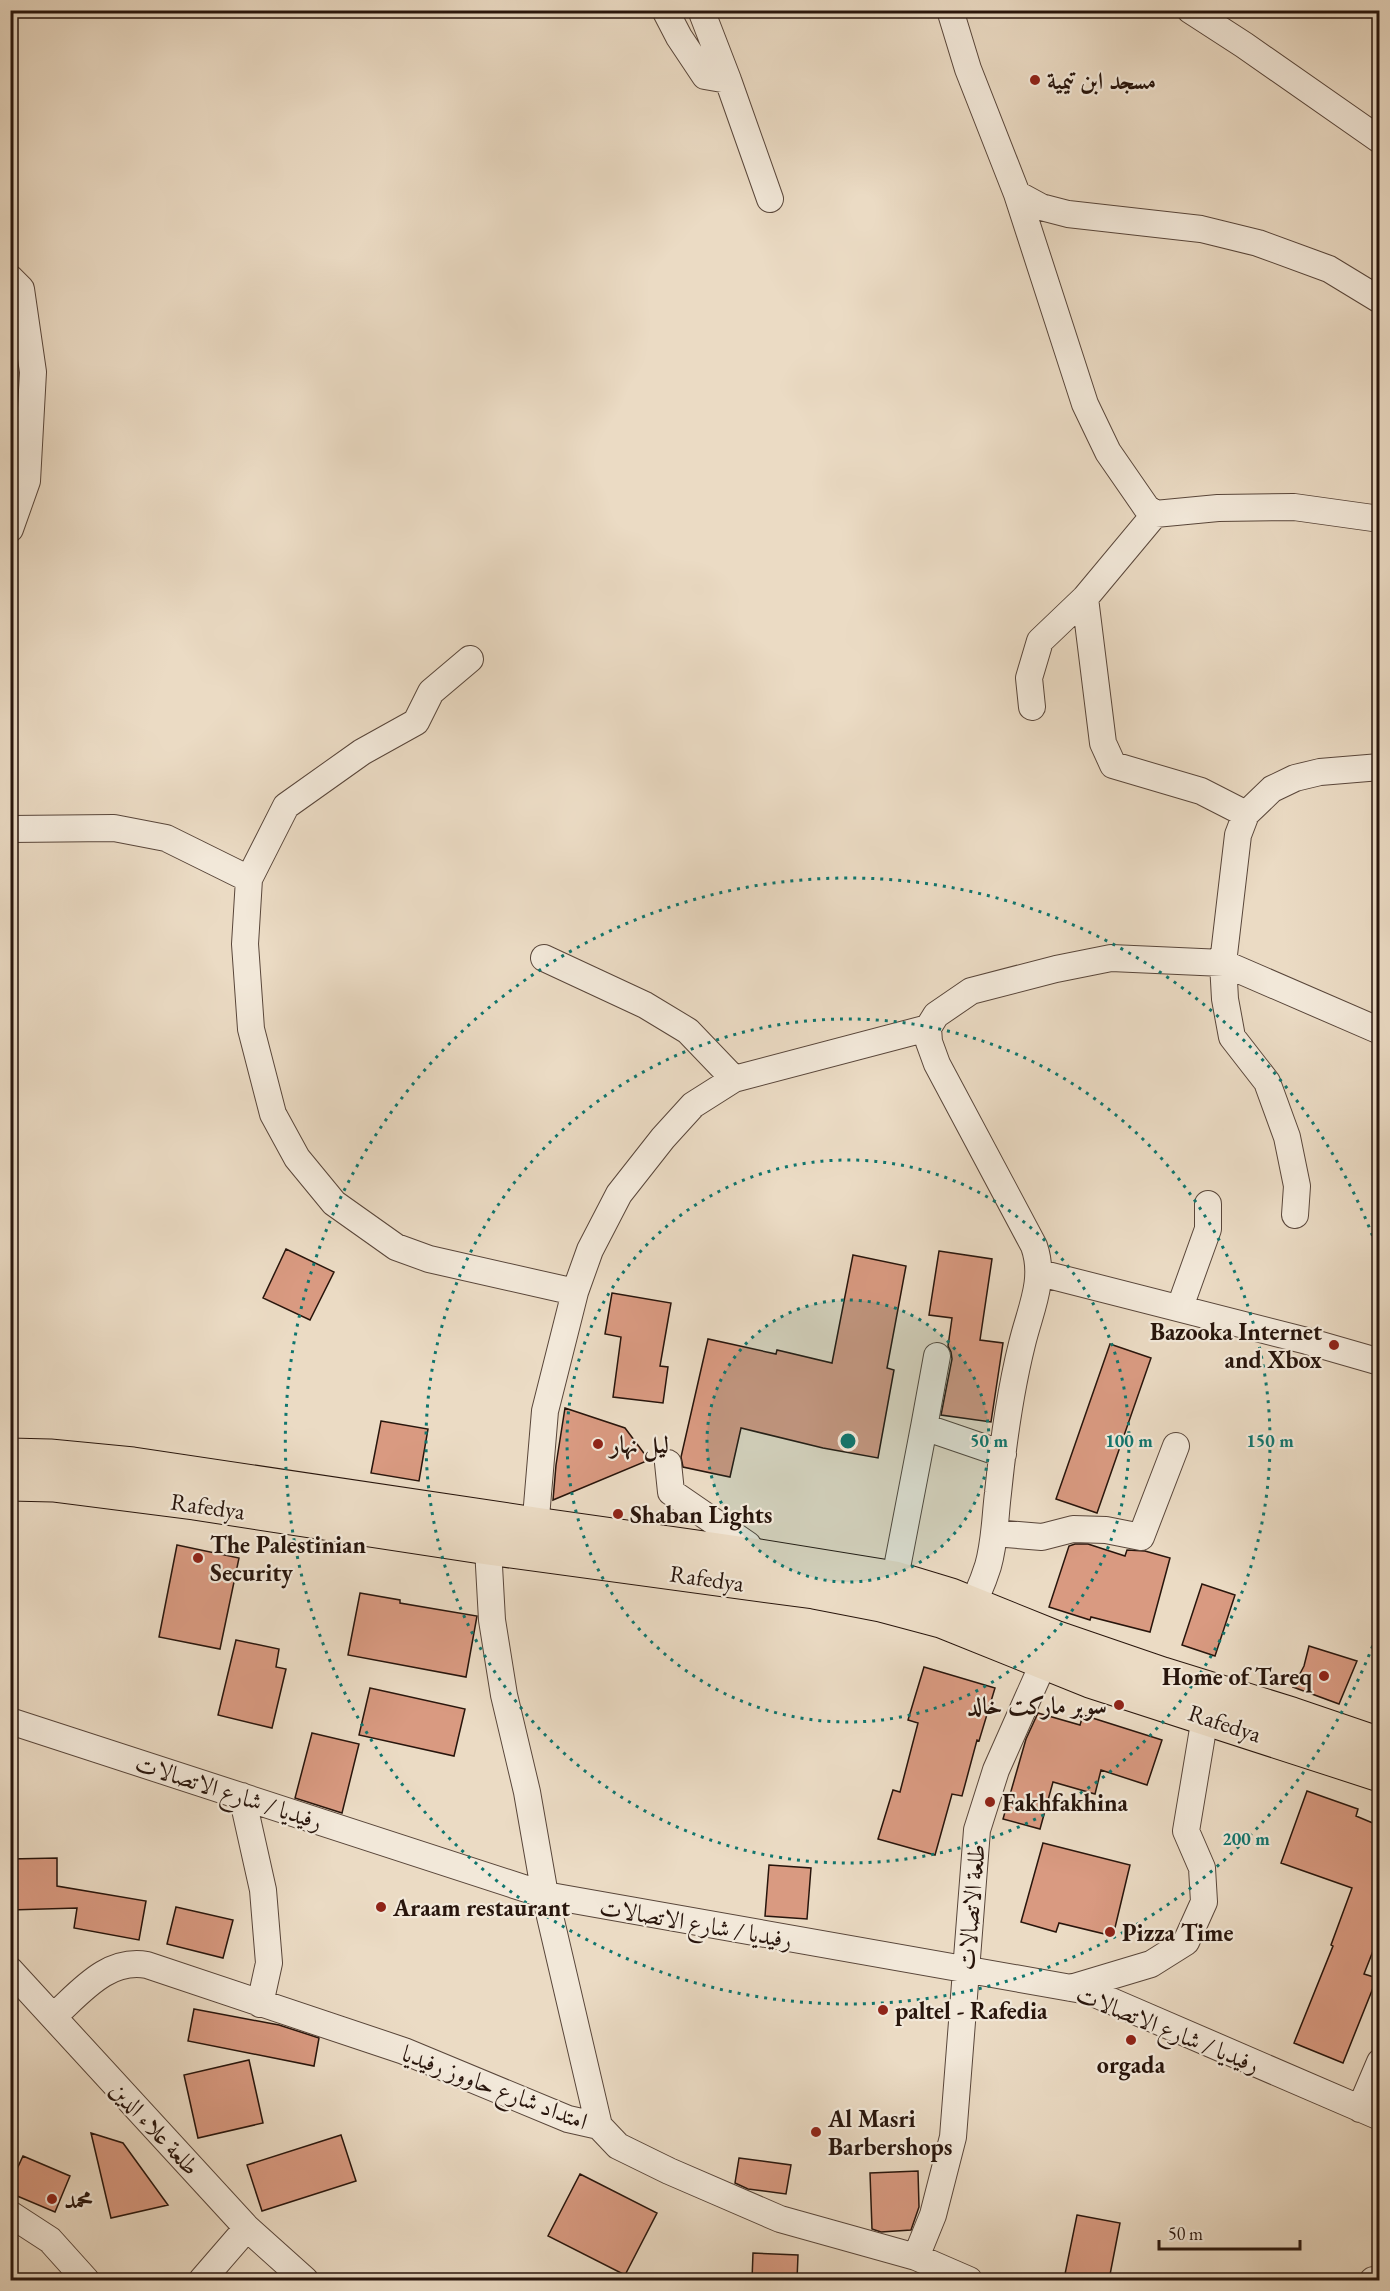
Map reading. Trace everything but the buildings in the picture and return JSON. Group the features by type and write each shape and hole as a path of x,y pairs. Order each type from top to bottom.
{"main road":[{"name":"Rafedya","path":"10,1455 50,1456 133,1464 881,1605 941,1621 967,1616"},
{"name":"Rafedya","path":"10,1484 53,1485 182,1502 488,1548 534,1539 753,1555 895,1578 967,1616 1049,1650 1380,1744"},
{"name":"Rafedya","path":"1049,1650 1090,1681 1380,1775"}],"street":[{"path":"665,10 679,37 705,76 728,80"},
{"path":"701,10 770,199"},
{"path":"950,10 968,69 1017,194 1085,404 1108,452 1139,498 1155,514"},
{"path":"1190,10 1380,140"},
{"path":"1017,194 1041,207 1068,214 1201,229 1258,243 1329,269 1380,300"},
{"path":"10,278 21,289 33,372 27,481 10,529"},
{"path":"1032,707 1029,678 1040,641 1085,598 1155,514 1218,508 1294,507 1380,519"},
{"path":"1085,598 1103,743 1113,765 1201,791 1246,814"},
{"path":"470,659 432,692 416,722 362,753 286,806 249,879 245,944 250,1029 273,1114 297,1158 334,1203 396,1247 429,1258 575,1292"},
{"path":"1294,1215 1298,1186 1287,1137 1267,1082 1232,1037 1225,999 1223,963 1238,835 1246,814 1272,789 1295,778 1346,768 1380,767"},
{"path":"10,829 114,828 166,838 249,879"},
{"path":"544,958 645,1005 688,1031 734,1079"},
{"path":"967,1616 988,1566 1003,1454 1022,1346 1040,1273 1040,1261 937,1064 929,1042 928,1028 936,1015 971,992 1056,969 1111,958 1223,963 1380,1031"},
{"path":"534,1539 545,1411 575,1292 590,1250 619,1194 693,1104 734,1079 928,1028"},
{"path":"1180,1307 1208,1229 1208,1204"},
{"path":"1040,1273 1180,1307 1380,1362"},
{"path":"895,1578 937,1356"},
{"path":"924,1427 1003,1454"},
{"path":"994,1533 1042,1537 1073,1529 1106,1530 1140,1537 1176,1446"},
{"path":"668,1463 671,1492 748,1545 753,1555"},
{"path":"488,1548 492,1620 504,1695 527,1792 544,1895 599,2126"},
{"name":"طلعة الاتصالات","path":"916,2257 933,2215 953,2137 977,1830 996,1770 1049,1650"},
{"path":"1071,1988 1151,1964 1186,1942 1204,1902 1202,1868 1186,1831 1205,1717"},
{"name":"رفيديا / شارع الاتصالات","path":"10,1721 544,1895 1088,1991 1370,2113"},
{"path":"242,1796 263,1890 269,1963 260,2004"},
{"name":"امتداد شارع حاووز رفيديا","path":"54,2016 104,1973 126,1964 147,1965 404,2052 567,2119 599,2126 618,2146 669,2171 780,2219 916,2257 969,2280"},
{"name":"طلعة علاء الدين","path":"10,1970 247,2228 305,2280"},
{"path":"1370,2113 1380,2062"},
{"path":"10,2214 50,2240 86,2280"},
{"path":"202,2280 247,2228"},
{"path":"1373,2280 1380,2279"}],"place":[{"name":"مسجد ابن تيمية","path":"1035,80"},
{"name":"Bazooka Internet and Xbox","path":"1334,1345"},
{"name":"ليل نهار","path":"598,1444"},
{"name":"Shaban Lights","path":"618,1514"},
{"name":"The Palestinian Security","path":"198,1558"},
{"name":"Home of Tareq","path":"1324,1676"},
{"name":"سوبر مارکت خالد","path":"1119,1705"},
{"name":"Fakhfakhina","path":"990,1802"},
{"name":"Araam restaurant","path":"381,1907"},
{"name":"Pizza Time","path":"1110,1932"},
{"name":"paltel - Rafedia","path":"883,2010"},
{"name":"orgada","path":"1131,2040"},
{"name":"Al Masri Barbershops","path":"816,2132"},
{"name":"محمد","path":"52,2199"}]}
